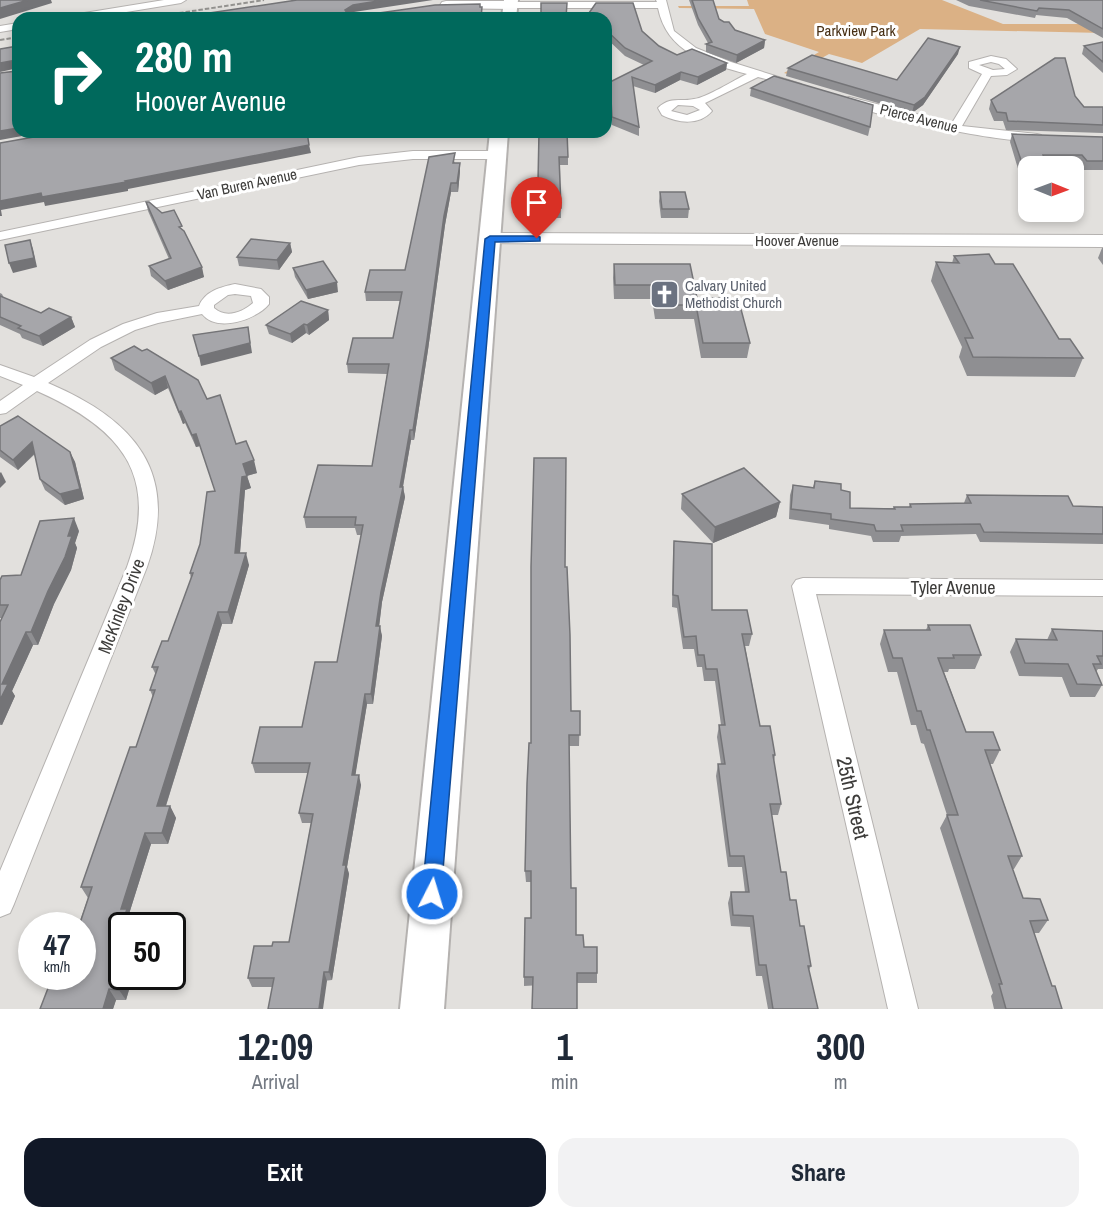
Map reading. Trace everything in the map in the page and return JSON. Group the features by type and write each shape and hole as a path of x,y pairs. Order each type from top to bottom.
{"main road":[{"path":"422,1009 498,144"}],"street":[{"path":"108,12 181,0"},
{"path":"435,6 510,8 662,2 669,31 684,45 704,56 803,87"},
{"path":"955,128 988,72"},
{"path":"696,103 758,74"},
{"name":"Pierce Avenue","path":"837,96 955,128 992,135 1052,138"},
{"name":"Van Buren Avenue","path":"0,236 359,161 498,144"},
{"name":"Hoover Avenue","path":"490,239 1103,241"},
{"path":"0,409 99,342 130,326 206,309"},
{"name":"McKinley Drive","path":"0,370 79,403 105,419 125,440 138,461 148,491 148,531 137,567 0,904"},
{"name":"Tyler Avenue","path":"803,586 1103,588"},
{"name":"25th Street","path":"803,586 903,1009"}],"green space":[{"name":"Parkview Park","path":"747,0 942,0 1003,24 1103,24 1103,33 920,29 862,63 829,54 791,75 784,73 819,52 765,34 754,9 679,8 678,6 749,6"}],"building":[{"path":"0,0 28,0 0,8"},
{"path":"297,0 384,0 353,5 345,10 346,12 216,12"},
{"path":"692,0 713,0 719,19 729,22 735,30 765,40 737,55 706,44 712,42 698,18"},
{"path":"980,0 1103,0 1103,29 1069,10 1039,8 1037,11"},
{"path":"541,3 567,3 566,12 541,12"},
{"path":"596,3 633,3 642,31 659,46 677,55 692,49 727,63 698,77 681,72 655,85 632,77 639,127 612,117 612,81 652,61 625,48 612,36 612,12 590,12"},
{"path":"480,4 482,12 386,12 435,5"},
{"path":"928,38 960,47 925,97 914,105 788,68 812,55 897,80"},
{"path":"1103,42 1103,62 1084,46"},
{"path":"12,47 12,61 0,63 0,49"},
{"path":"1055,58 1065,58 1075,96 1084,107 1103,107 1103,125 1008,121 1006,113 997,112 991,100"},
{"path":"12,72 12,129 0,131 0,73"},
{"path":"774,76 873,105 870,127 751,88"},
{"path":"1012,134 1103,137 1103,161 1087,161 1082,155 1020,156"},
{"path":"28,138 308,138 309,145 126,182 42,197 41,193 0,201 0,143"},
{"path":"539,138 567,138 568,157 559,157 561,208 541,208 542,181 538,181"},
{"path":"455,153 453,163 460,163 457,183 451,183 444,216 413,430 410,430 400,487 403,487 381,592 376,626 380,626 371,694 365,694 352,775 359,775 343,865 346,865 329,972 324,972 319,1009 268,1009 274,978 248,978 254,946 272,946 273,942 289,942 313,814 299,813 310,763 252,763 260,727 302,727 315,662 337,662 363,525 355,525 356,517 304,517 318,465 372,466 389,364 347,364 353,338 393,338 402,292 365,292 370,270 405,270 429,157"},
{"path":"660,192 685,192 689,209 662,209"},
{"path":"146,202 162,213 174,210 182,226 179,227 184,231 202,267 165,281 149,266 171,258"},
{"path":"251,239 290,243 277,260 237,257"},
{"path":"30,240 34,258 9,263 5,245"},
{"path":"989,254 995,264 1013,264 1059,339 1070,339 1083,358 973,357 965,338 973,338 936,262 959,263 954,256"},
{"path":"323,261 337,282 306,290 293,268"},
{"path":"614,264 690,264 697,298 738,298 750,343 703,343 696,305 656,305 653,285 615,285"},
{"path":"0,296 41,313 49,308 71,317 39,336 18,328 21,326 0,317"},
{"path":"301,301 328,310 290,334 266,325"},
{"path":"248,327 250,343 199,356 193,335"},
{"path":"134,346 142,351 147,349 198,380 207,399 220,395 236,444 246,441 254,460 243,464 247,476 242,477 235,553 246,553 228,612 218,612 157,806 170,806 162,833 145,833 121,909 127,909 126,912 108,912 109,990 103,1009 40,1009 47,990 96,990 96,912 84,912 92,887 81,887 130,747 136,747 155,690 150,690 158,667 152,667 162,641 168,641 193,573 190,573 200,544 207,492 215,491 196,434 192,435 181,411 179,412 165,376 151,383 111,358"},
{"path":"18,416 70,452 80,489 60,494 40,479 32,442 13,460 0,450 0,426"},
{"path":"534,458 566,458 565,567 567,567 570,635 571,711 580,711 580,735 569,735 571,888 576,888 576,935 583,935 584,947 597,947 597,973 577,973 577,1009 532,1009 533,977 524,977 525,918 531,918 531,871 525,871 527,784 529,743 531,743 531,567"},
{"path":"744,468 780,502 715,527 682,494"},
{"path":"815,481 841,484 841,490 850,492 850,508 895,509 894,507 911,507 910,504 971,503 967,495 1068,496 1073,506 1103,507 1103,534 984,532 980,524 901,525 903,531 876,531 874,525 831,519 831,514 791,509 793,485 814,488"},
{"path":"74,518 68,536 72,536 65,557 31,632 26,632 2,684 8,684 0,700 0,622 8,605 0,605 0,580 2,576 21,575 40,521"},
{"path":"674,541 712,544 712,610 747,610 752,634 742,634 760,726 770,726 775,755 773,755 781,804 770,804 781,872 786,872 790,900 796,900 800,926 804,926 811,966 808,966 818,1009 773,1009 766,965 759,965 753,916 733,915 731,892 749,892 744,856 730,856 718,764 725,764 719,725 725,725 717,669 706,669 704,655 698,655 696,636 684,637 678,596 673,595"},
{"path":"928,625 970,625 981,655 953,655 954,658 938,658 966,732 993,732 1000,750 985,750 1022,856 1008,856 1023,898 1040,899 1048,920 1030,921 1062,1009 1006,1009 999,984 1002,984 947,815 958,815 930,730 927,730 921,711 917,711 902,658 893,658 884,630 930,630"},
{"path":"1052,629 1103,631 1103,656 1097,656 1101,664 1093,664 1102,685 1077,684 1068,664 1025,663 1016,639 1057,640"}],"railway":[{"path":"186,12 264,0"},
{"path":"0,40 12,38"}],"place":[{"name":"Calvary United Methodist Church","path":"664,294"}],"route":[{"path":"432,894 490,239 537,239"}]}
